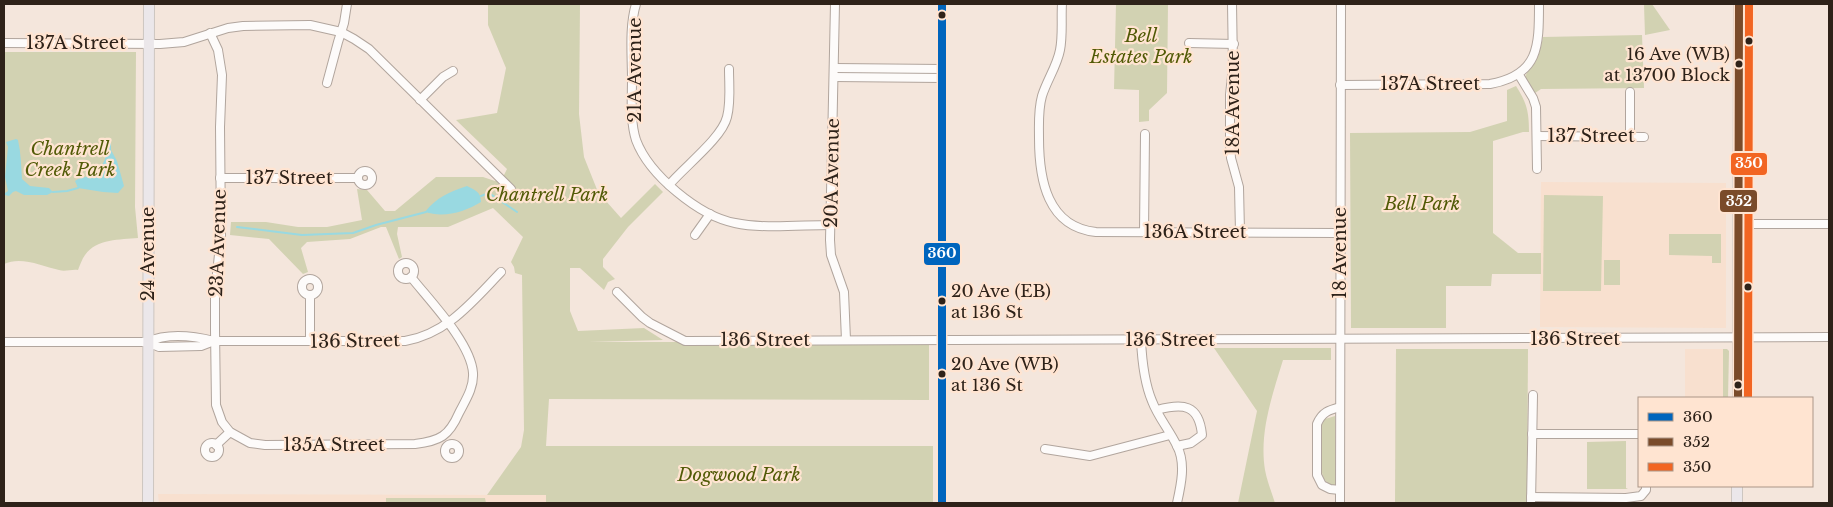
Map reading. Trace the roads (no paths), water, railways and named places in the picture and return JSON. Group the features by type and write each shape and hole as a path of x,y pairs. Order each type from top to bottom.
{"main road":[{"name":"24 Avenue","path":"148,503 149,4"},
{"path":"1738,397 1739,4"},
{"path":"1737,487 1737,503"}],"street":[{"path":"327,83 344,23 347,4"},
{"name":"21A Avenue","path":"636,4 633,22 633,128 644,157 650,166 669,185"},
{"name":"20A Avenue","path":"835,4 831,255 842,284 846,302 846,340"},
{"path":"942,4 942,503"},
{"name":"136A Street","path":"1062,4 1061,47 1042,96 1039,118 1041,170 1049,197 1057,213 1070,225 1087,231 1339,233"},
{"name":"18A Avenue","path":"1232,4 1234,44 1230,95 1230,143 1231,158 1239,187 1240,232"},
{"name":"18 Avenue","path":"1340,503 1339,233 1341,4"},
{"path":"1537,169 1536,107 1533,98 1519,75 1530,62 1537,48 1540,4"},
{"name":"137A Street","path":"4,43 160,44 184,42 210,33 243,26 310,25 341,32 369,49 511,188"},
{"name":"23A Avenue","path":"210,33 218,50 222,75 220,234 215,293 214,341 216,405 222,422 230,432"},
{"path":"1189,43 1234,44"},
{"path":"729,69 729,104 725,122 715,138 669,185 710,214 725,221 743,225 831,225"},
{"path":"879,73 942,69"},
{"path":"420,100 443,77 453,71"},
{"path":"834,72 942,78"},
{"name":"137A Street","path":"1340,85 1490,84 1506,81 1519,75"},
{"path":"1630,92 1630,136"},
{"path":"1144,232 1145,134"},
{"name":"137 Street","path":"1537,136 1644,136"},
{"name":"137 Street","path":"220,178 357,178"},
{"path":"695,235 710,214"},
{"path":"1738,224 1829,224"},
{"name":"136 Street","path":"4,342 147,342 159,347 201,346 214,341 405,341 432,334 448,323 459,315 501,272"},
{"path":"411,277 448,323 470,359 473,374 471,389 454,425 441,438 446,446"},
{"name":"136 Street","path":"618,292 650,323 685,340 1340,340 1829,337"},
{"path":"310,295 310,341"},
{"path":"1141,340 1146,384 1181,456 1182,476 1177,503"},
{"path":"1533,395 1531,500 1626,498 1641,496 1646,487"},
{"path":"1157,410 1184,406 1196,412 1201,422 1202,435 1191,443 1177,446"},
{"path":"1340,406 1328,410 1320,416 1317,424 1317,475 1322,486 1330,490 1340,490"},
{"path":"216,445 230,432"},
{"name":"135A Street","path":"230,432 250,443 265,445 416,444 441,438"},
{"path":"1532,434 1638,434"},
{"path":"1045,449 1090,456 1170,435"}],"water":[{"path":"18,140 20,150 22,179 30,186 49,188 53,192 47,195 24,195 16,191 9,196 5,195 8,191 5,177 8,147 6,142"},
{"path":"106,140 111,143 111,150 117,161 124,186 118,193 78,188 75,181 95,172 102,164 106,156"},
{"path":"467,186 479,194 481,202 468,209 454,213 432,214 425,212 434,202 455,190"}],"waterway":[{"path":"53,192 78,188"},
{"path":"481,196 489,193 517,212"},
{"path":"237,227 302,235 353,233 426,212"}],"place":[{"name":"16 Ave (WB) at 13700 Block","path":"1739,64"},
{"name":"20 Ave (EB) at 136 St","path":"942,301"},
{"name":"20 Ave (WB) at 136 St","path":"942,374"}],"park label":[{"name":"Bell Estates Park","path":"1141,46"},
{"name":"Chantrell Creek Park","path":"70,159"},
{"name":"Chantrell Park","path":"547,195"},
{"name":"Bell Park","path":"1422,204"},
{"name":"Dogwood Park","path":"739,475"}]}
